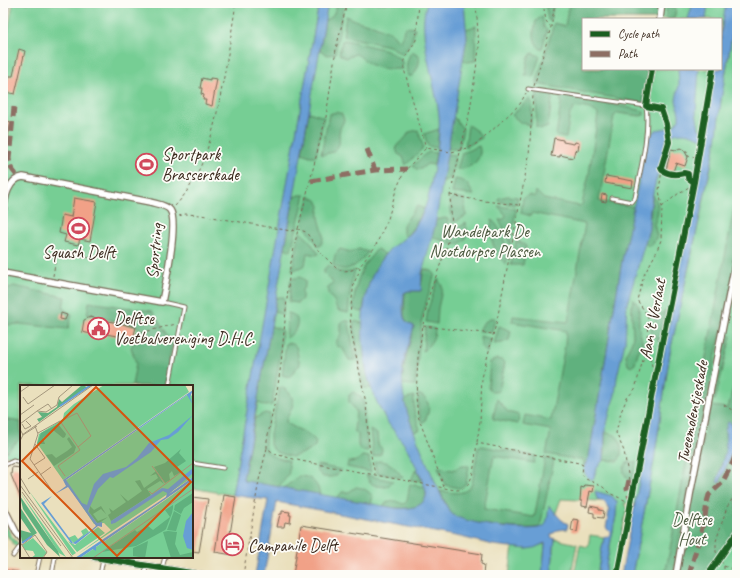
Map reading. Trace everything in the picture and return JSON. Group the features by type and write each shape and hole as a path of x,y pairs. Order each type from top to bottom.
{"street":[{"path":"660,18 662,3"},
{"path":"646,106 652,70"},
{"name":"Sportring","path":"3,212 6,195 12,182 18,177 23,176 150,202 164,206 170,210 172,217 172,246 162,302 3,273"},
{"name":"Tweemolentjeskade","path":"676,575 737,254"},
{"path":"3,506 20,537"},
{"path":"103,558 124,559 146,566 203,575"}],"lane":[{"path":"528,88 646,106 648,117 635,198 632,202 612,198"},
{"path":"162,302 184,307 170,385"},
{"path":"3,466 13,461 20,462"},
{"path":"193,463 223,468"},
{"path":"13,556 20,546"},
{"path":"36,575 40,558"},
{"path":"52,575 55,558"},
{"path":"100,575 103,558"},
{"path":"162,568 165,558"},
{"path":"145,575 146,566"}],"path":[{"path":"170,210 185,195 211,139 236,3"},
{"path":"243,575 281,364 290,267 326,117 336,49 346,3"},
{"path":"419,3 416,40 404,60 404,69 426,148"},
{"path":"444,488 418,416 416,397 418,357 430,295 452,228 450,195 470,110 479,49 476,3"},
{"path":"543,3 546,22 550,26"},
{"path":"267,448 275,454 301,461 441,488 455,490 464,488 470,482 474,466 480,422 482,378 494,334 515,235 519,205 529,156 534,81 555,3"},
{"path":"426,148 451,152 473,146 484,138 520,104 528,88"},
{"path":"172,217 185,214 291,231 298,229 306,232 319,251 337,269 344,271 352,270 360,266 375,247 388,219 396,190 404,172 426,148"},
{"path":"685,152 687,151 688,156 699,156 697,167"},
{"path":"628,480 624,451 616,433 621,412 627,398 635,389 647,345 648,316 637,300 644,275 661,240 662,207 659,190 664,172 661,168 663,161"},
{"path":"692,191 696,175"},
{"path":"688,178 694,183"},
{"path":"662,207 678,193 694,183"},
{"path":"450,195 476,200 519,205"},
{"path":"51,282 57,252 98,259"},
{"path":"360,266 354,284 350,314 351,331 366,403 369,446 375,475"},
{"path":"136,334 181,323"},
{"path":"423,326 494,334"},
{"path":"647,345 655,378"},
{"path":"724,406 732,410 737,416"},
{"path":"477,443 579,463 583,465 582,474 586,479 631,503"},
{"path":"634,487 636,480"},
{"path":"737,492 727,507 716,541 718,561 724,566 737,571"},
{"path":"630,510 632,495"},
{"path":"718,561 724,552"},
{"path":"724,566 724,575"}],"green space":[{"name":"Sportpark Brasserskade","path":"13,3 319,3 232,495 193,488 193,385 20,385 20,458 3,455 3,60"},
{"name":"Wandelpark De Nootdorpse Plassen","path":"327,3 727,3 722,34 722,18 582,18 582,70 717,70 709,124 635,504 624,503 627,509 613,575 604,575 616,516 616,502 561,499 551,526 527,541 244,489"},
{"path":"344,3 335,54 327,55 320,50 325,20 331,18 339,4"},
{"path":"545,3 554,3 550,21 548,20"},
{"path":"569,3 661,3 658,18 582,18 582,70 644,70 648,74 643,103 537,84 554,23 565,26"},
{"path":"667,6 676,8 674,18 665,18"},
{"name":"Delftse Hout","path":"737,6 737,575 632,575 654,461 670,352 714,154 721,100"},
{"path":"346,16 390,31 398,40 401,40 406,27 415,28 412,40 403,54 389,46 343,36"},
{"path":"542,16 544,27 547,30 542,50 536,44 534,29 536,21"},
{"path":"476,26 475,61 467,62 463,59 467,38 466,29"},
{"path":"345,40 387,50 402,61 402,69 384,69 376,67 355,54 346,58 339,54 342,41"},
{"path":"412,51 419,55 419,63 414,74 412,76 408,76 407,63"},
{"path":"532,53 540,56 533,77 525,76 528,59"},
{"path":"540,91 553,93 548,127 542,129 536,127 537,93"},
{"path":"560,94 644,111 644,115 640,116 618,113 614,116 599,201 635,207 622,261 589,457 584,466 583,459 573,459 546,454 551,430 523,425 525,415 551,420 565,345 566,331 512,322 513,316 568,322 585,224 532,213 531,216 521,213 523,198 530,195 535,197 536,191 544,199 580,206 582,204 589,174 598,114 587,108 574,108 570,114 566,138 556,136 561,103"},
{"path":"530,98 532,103 531,125 521,123 512,115"},
{"path":"309,112 324,117 316,156 310,156 302,153"},
{"path":"336,112 342,114 344,120 339,133 338,146 333,152 321,155 329,114"},
{"path":"453,116 463,129 459,149 448,149"},
{"path":"468,125 478,132 482,138 465,147"},
{"path":"439,129 437,148 428,146 424,134"},
{"path":"418,130 423,146 422,149 406,165 403,157 398,154 398,144 409,132"},
{"path":"479,146 480,155 475,163 467,168 457,169 462,153"},
{"path":"429,152 436,153 434,165 427,164 421,169 416,169 413,166"},
{"path":"447,154 455,155 455,158 451,178 442,182"},
{"path":"455,179 465,182 474,195 452,193"},
{"path":"737,192 737,262 698,433 673,575 665,575"},
{"path":"305,195 291,251 285,248 294,197"},
{"path":"653,195 658,205 658,213 654,224 657,236 653,244 648,246 645,243"},
{"path":"309,196 317,200 320,206 319,215 323,239 319,247 303,223"},
{"path":"508,196 518,197 517,202 514,205 498,201 499,198"},
{"path":"455,197 465,199 466,216 452,222 450,200"},
{"path":"417,206 425,209 406,237 403,233 403,225"},
{"path":"498,206 513,208 516,210 510,245 499,220 504,219 506,215"},
{"path":"445,218 448,219 445,242 432,236 436,220"},
{"path":"492,220 498,227 504,241 507,251 506,265 498,255 493,244 491,232"},
{"path":"466,223 467,232 465,240 459,244 449,244 453,231"},
{"path":"300,232 309,240 319,254 316,255 307,253 305,265 292,271"},
{"path":"516,242 520,242 526,246 523,265 511,265"},
{"path":"340,249 351,252 359,249 368,252 353,267 343,269 333,265 335,255"},
{"path":"377,249 385,254 370,282 363,312 357,311 353,308 359,277 365,264"},
{"path":"329,265 335,270 341,272 355,270 351,286 348,313 339,311 335,305 335,302 328,294 328,288 333,282 324,273 324,269"},
{"path":"424,269 432,271 435,274 422,319 415,385 402,384 405,362 414,326 407,323 404,316 405,293 408,291 420,291"},
{"path":"300,277 305,280 305,286 302,290 302,299 298,303 289,302 291,279"},
{"path":"438,279 442,286 442,290 438,308 437,324 426,322 428,309"},
{"path":"14,286 65,297 63,308 72,315 68,329 20,324 6,325 3,328 3,290"},
{"path":"284,297 283,315 274,311 276,298"},
{"path":"633,299 639,306 639,328 643,344 638,352 635,364 631,367 628,365 626,356 633,338"},
{"path":"89,302 152,311 172,343 165,385 132,385 136,363 131,347 136,340 139,327 87,314"},
{"path":"666,310 659,342 651,332 656,320"},
{"path":"288,313 296,317 297,325 296,329 286,338"},
{"path":"491,318 495,318 492,332 479,331 483,323"},
{"path":"343,321 349,321 355,360 349,360 343,349 336,345 336,342 341,334 341,323"},
{"path":"353,321 363,323 366,369 371,388 364,388"},
{"path":"271,326 282,330 280,357 272,405 265,406 257,402"},
{"path":"499,326 511,331 509,340 494,344"},
{"path":"425,328 435,329 435,333 432,341 423,351"},
{"path":"727,334 731,336 715,400 713,400 711,397"},
{"path":"480,336 491,339 487,353 481,347"},
{"path":"286,343 294,345 297,349 300,364 289,377 282,375"},
{"path":"497,359 505,363 499,391 494,392 488,388 490,362"},
{"path":"737,372 737,528 705,575 678,575 710,406 728,408","holes":["731,423 735,444 720,482 717,482 726,448 725,430"]},
{"path":"280,387 287,390 293,402 286,422 307,433 316,442 315,446 309,451 292,457 276,452 270,445 270,433"},
{"path":"353,392 360,396 363,400 368,451 360,450 358,445 358,434 354,431 356,411 349,402 349,395"},
{"path":"418,394 426,399 429,407 427,416 422,424 418,408"},
{"path":"414,396 414,410 420,430 414,432 408,418 404,401"},
{"path":"497,399 508,412 519,415 518,424 493,419"},
{"path":"265,413 270,414 265,441 267,451 278,458 288,460 288,475 278,487 244,481 243,479 255,418"},
{"path":"3,419 20,422 20,439 3,453"},
{"path":"370,430 377,434 378,444 382,449 381,454 373,457"},
{"path":"605,433 615,435 620,440 621,455 618,461 603,460 605,452"},
{"path":"482,446 535,456 534,463 494,456 484,509 534,517 545,458 554,460 540,527 522,528 470,522 454,516 449,511 440,491 458,493 469,488 472,484 478,448"},
{"path":"362,456 369,457 371,472 347,467 348,462 357,461"},
{"path":"379,461 390,464 403,478 377,473 374,462"},
{"path":"636,462 632,482 625,476 624,469 627,463"},
{"path":"317,465 342,470 336,476 323,477 317,471"},
{"path":"461,466 469,466 466,484 459,488 445,485 438,467 453,470"},
{"path":"416,469 422,481 411,480"},
{"path":"366,475 393,481 387,487 377,486 370,483"},
{"path":"299,476 307,477 313,481 318,487 320,495 284,488"},
{"path":"410,484 425,487 426,495 424,501 419,505 405,508 383,506 391,500 404,504 407,501"},
{"path":"356,487 369,492 373,496 371,504 337,498 342,492 349,492"},
{"path":"3,519 12,537 19,544 17,548 7,535 4,528"},
{"path":"590,535 604,537 597,575 574,575 580,545 588,547"},
{"path":"555,539 577,544 571,575 551,575"},
{"path":"544,544 542,575 509,575 513,547 527,549"}],"water":[{"path":"6,3 10,3 3,46 3,20"},
{"path":"319,3 328,3 243,479 245,481 395,508 418,506 426,496 424,485 418,470 404,444 385,418 375,398 369,380 364,354 364,307 371,277 378,264 390,249 407,236 416,226 429,194 439,134 439,116 425,43 424,15 427,3 464,3 467,38 435,226 422,273 421,291 408,291 404,293 404,317 408,323 414,326 403,367 403,394 409,418 418,442 439,491 452,514 469,521 482,524 526,529 544,526 547,520 549,506 568,524 567,529 558,530 551,535 551,537 555,539 551,575 542,575 545,543 534,548 527,549 493,545 461,537 277,502 264,575 255,575 268,500 232,495"},
{"path":"693,3 708,3 706,18 688,18"},
{"path":"726,3 737,3 721,100 716,143 670,352 654,461 632,575 621,575 703,157 704,140 691,135 678,133 669,137 665,143 651,200 649,229 627,304 625,342 617,377 615,395 605,433 604,459 597,468 593,480 586,475 584,470 589,457 622,261 648,137 656,130 673,127 679,119 676,100 679,84 678,70 699,70 696,112 699,129 706,133 715,70 722,70 722,27"},
{"path":"728,422 731,423 735,444 720,482 718,483 726,448 725,430"},
{"path":"595,491 612,496 617,502 616,516 604,575 597,575 604,537 609,537 610,532 606,528 609,511 605,502 597,499"}],"building":[{"path":"19,49 25,51 15,94 5,92 9,76 13,76"},
{"path":"202,78 210,80 210,78 217,79 212,106 205,104 206,100 203,100 204,95 201,94 202,88 200,88"},
{"path":"3,120 11,122 8,136 3,135"},
{"path":"554,138 563,140 563,142 574,144 575,142 579,143 578,151 575,150 573,158 560,155 560,157 551,156"},
{"path":"680,148 684,150 688,157 685,166 676,163 673,172 666,170 671,149 676,150"},
{"path":"606,176 633,181 632,188 605,183"},
{"path":"602,194 607,195 606,202 601,201"},
{"path":"74,198 97,202 90,241 80,239 78,245 64,242 66,235 59,233 62,215 71,217"},
{"path":"61,313 67,315 65,320 60,319"},
{"path":"90,317 136,327 133,339 106,334 105,337 82,332 84,320"},
{"path":"12,467 20,468 20,497 11,475"},
{"path":"585,485 594,486 593,492 590,491 587,507 582,506 582,501 580,501 581,487 584,488"},
{"path":"224,495 236,497 230,534 236,535 233,555 215,552"},
{"path":"193,497 208,499 199,552 193,551"},
{"path":"590,506 604,511 603,518 594,517 594,513 589,512"},
{"path":"282,511 290,512 290,523 285,522 284,527 277,527 280,514 282,514"},
{"path":"573,519 579,520 577,532 571,531"},
{"path":"301,525 482,554 481,564 484,565 483,575 293,575"},
{"path":"3,570 18,572 18,575 3,575"}],"marked path":[{"path":"14,107 9,159 11,168 18,177"},
{"path":"367,149 375,170"},
{"path":"311,181 375,170 407,169"},
{"path":"689,575 705,517 709,495 722,483 733,462 737,450"},
{"path":"629,480 627,489 630,498"}],"cycle path":[{"path":"652,70 646,106 661,109 666,124 669,142 661,168 670,174 688,174 688,178 694,182"},
{"name":"Aan 't Verlaat","path":"617,575 694,182 713,70"},
{"path":"708,575 737,533"},
{"path":"100,558 203,575"}],"place":[{"name":"Sportpark Brasserskade","path":"147,164"},
{"name":"Squash Delft","path":"79,228"},
{"name":"Delftse Voetbalvereniging D.H.C.","path":"99,328"},
{"name":"Campanile Delft","path":"233,545"}]}
